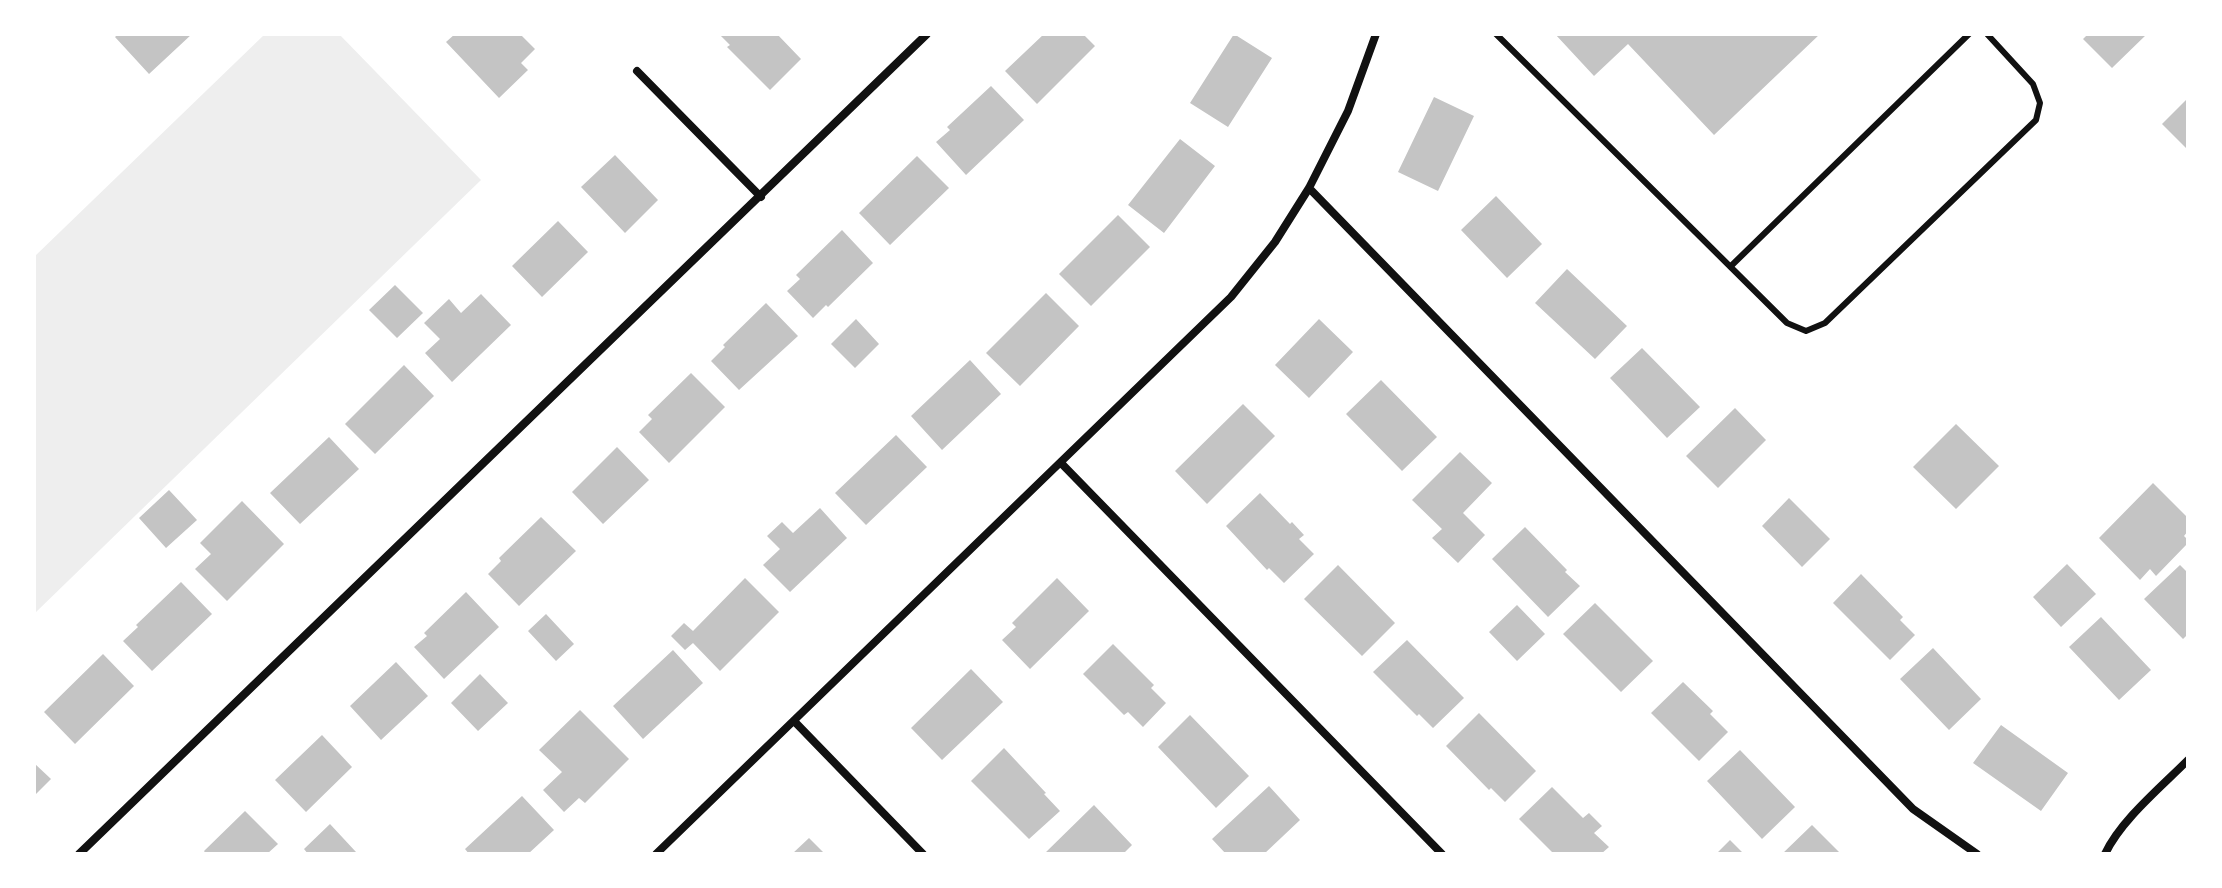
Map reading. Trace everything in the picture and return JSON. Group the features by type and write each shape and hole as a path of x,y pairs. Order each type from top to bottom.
{"street":[{"path":"79,854 927,34"},
{"path":"656,854 1231,297 1275,242 1309,188 1348,111 1376,34"},
{"path":"637,71 761,197"},
{"path":"1309,188 1913,809 1977,854"},
{"path":"1061,463 1442,854"},
{"path":"794,721 923,854"},
{"path":"2105,854 2143,804 2188,760"}],"lane":[{"path":"1496,34 1787,323 1806,331 1825,323 2036,120 2040,103 2033,84 1987,34"},
{"path":"1731,266 1969,34"}],"shaded area":[{"path":"265,34 339,34 481,180 34,614 34,257"}],"building":[{"path":"118,34 192,34 149,74 115,37"},
{"path":"455,34 520,34 535,49 521,63 528,70 499,98 446,42"},
{"path":"719,34 777,34 801,59 770,90 727,47 730,45"},
{"path":"1044,34 1083,34 1095,46 1037,104 1005,71"},
{"path":"1234,34 1272,58 1228,127 1190,103"},
{"path":"1555,34 1820,34 1714,135 1628,44 1594,76"},
{"path":"2088,34 2147,34 2112,68 2083,39"},
{"path":"991,86 1024,120 966,175 936,142 950,130 947,127"},
{"path":"1434,97 1474,116 1438,191 1398,172"},
{"path":"2188,98 2188,150 2162,124"},
{"path":"1180,139 1215,166 1164,233 1128,205"},
{"path":"615,155 658,200 625,233 581,187"},
{"path":"917,156 949,188 890,245 859,213"},
{"path":"1496,196 1542,244 1507,278 1461,230"},
{"path":"1118,215 1150,247 1091,306 1059,274"},
{"path":"558,221 588,252 542,297 512,266"},
{"path":"842,230 873,263 813,318 787,291 800,279 796,275"},
{"path":"1567,269 1627,326 1595,359 1535,303"},
{"path":"395,285 423,313 397,338 369,310"},
{"path":"1046,293 1079,326 1020,386 986,353"},
{"path":"481,294 511,325 452,382 425,353 440,339 424,323 449,299 461,313"},
{"path":"766,303 798,336 739,390 711,361"},
{"path":"856,319 879,344 855,368 831,344"},
{"path":"1319,319 1353,352 1309,398 1275,365"},
{"path":"1642,348 1700,407 1667,438 1610,378"},
{"path":"970,360 1001,394 942,450 911,416"},
{"path":"404,365 434,396 375,454 345,424"},
{"path":"691,373 725,407 669,463 639,432 652,419 648,415"},
{"path":"1381,380 1437,437 1402,471 1346,414"},
{"path":"1243,404 1275,436 1207,504 1175,471"},
{"path":"1735,408 1766,440 1718,488 1686,456"},
{"path":"1956,424 1999,466 1956,509 1913,467"},
{"path":"896,435 927,467 866,525 835,493"},
{"path":"329,437 359,469 300,524 270,493"},
{"path":"617,447 649,480 603,524 572,492"},
{"path":"1460,452 1492,483 1463,513 1485,535 1458,563 1432,538 1442,529 1412,500"},
{"path":"2153,483 2188,518 2188,531 2184,536 2188,543 2156,576 2150,569 2140,580 2099,538"},
{"path":"169,490 197,520 166,548 139,518"},
{"path":"1260,493 1304,535 1299,539 1314,554 1284,583 1269,568 1267,570 1226,526"},
{"path":"1789,498 1830,539 1802,567 1762,526"},
{"path":"242,501 284,544 227,601 195,569 211,554 200,543"},
{"path":"820,508 847,538 790,592 763,565 780,549 767,536 782,522 793,533"},
{"path":"541,517 576,551 519,606 488,574 501,561 499,558"},
{"path":"1525,527 1580,586 1548,617 1492,559"},
{"path":"2067,564 2096,594 2061,627 2033,597"},
{"path":"1338,565 1395,623 1362,656 1304,599"},
{"path":"2180,565 2188,573 2188,634 2183,639 2144,599"},
{"path":"1861,574 1903,617 1900,620 1915,635 1890,660 1833,603"},
{"path":"745,578 779,612 720,671 693,643 685,650 671,636 684,623 693,631"},
{"path":"1057,578 1089,611 1030,669 1002,640 1016,627 1012,623"},
{"path":"181,582 212,614 152,671 123,641"},
{"path":"466,592 499,627 444,679 414,647"},
{"path":"1595,603 1653,661 1621,692 1563,634"},
{"path":"1517,605 1545,634 1517,661 1489,632"},
{"path":"546,614 574,644 556,661 528,631"},
{"path":"2101,617 2151,670 2119,700 2069,647"},
{"path":"1407,640 1464,698 1433,728 1373,672"},
{"path":"1113,644 1154,685 1151,688 1166,703 1143,727 1128,712 1124,715 1083,674"},
{"path":"1933,648 1981,699 1949,730 1900,679"},
{"path":"673,650 703,683 643,739 613,706"},
{"path":"103,654 134,686 75,744 44,712"},
{"path":"396,662 428,696 381,740 350,706"},
{"path":"971,669 1003,702 942,760 911,728"},
{"path":"480,674 508,703 478,731 451,703"},
{"path":"1683,682 1713,711 1710,714 1728,732 1699,761 1651,713"},
{"path":"580,710 629,759 585,803 579,798 564,812 543,790 562,772 539,750"},
{"path":"1479,713 1536,771 1505,802 1446,746"},
{"path":"1190,715 1249,776 1216,808 1158,747"},
{"path":"2001,725 2068,773 2041,811 1973,763"},
{"path":"322,735 352,767 306,812 275,780"},
{"path":"1004,748 1060,811 1029,839 971,781"},
{"path":"1740,750 1795,807 1762,839 1707,781"},
{"path":"34,763 51,779 34,796"},
{"path":"1269,786 1300,820 1264,854 1226,854 1212,839"},
{"path":"1552,787 1583,818 1589,813 1602,826 1594,833 1609,847 1601,854 1554,854 1519,819"},
{"path":"522,796 554,830 528,854 469,854 465,849"},
{"path":"1094,805 1132,845 1123,854 1044,854"},
{"path":"245,811 278,844 267,854 206,854 204,851"},
{"path":"330,824 356,852 354,854 308,854 304,849"},
{"path":"1812,825 1841,854 1782,854"},
{"path":"809,838 825,854 792,854"},
{"path":"1730,840 1744,854 1716,854"}]}
